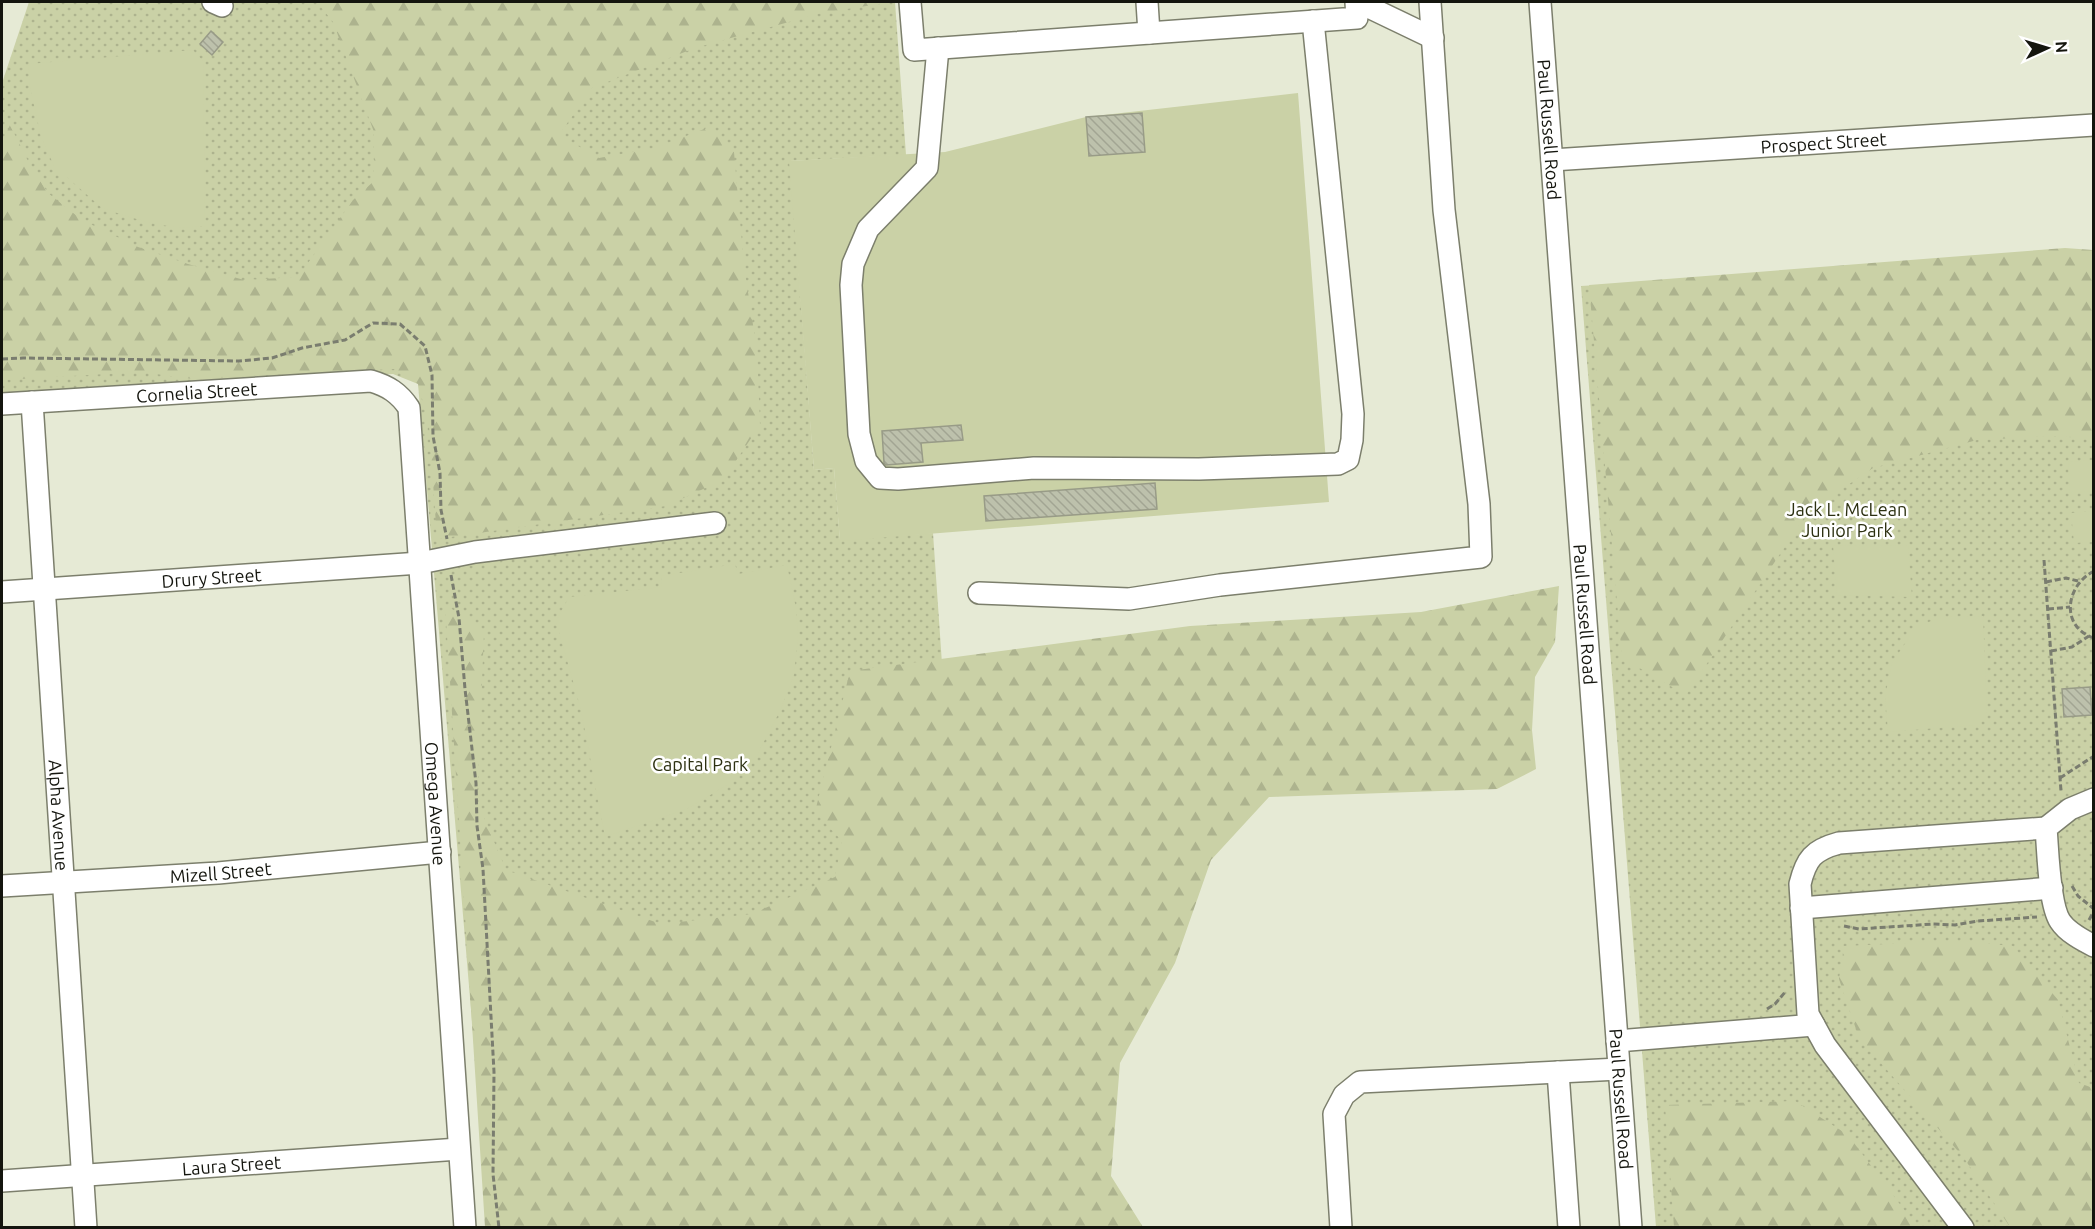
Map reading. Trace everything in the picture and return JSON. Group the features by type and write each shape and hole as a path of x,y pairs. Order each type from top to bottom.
{"street":[{"path":"910,2 914,50 1357,18 1357,2 1433,38"},
{"path":"1147,2 1149,33"},
{"path":"979,593 1129,599 1220,585 1481,557 1479,504 1444,210 1430,2"},
{"name":"Paul Russell Road","path":"1540,2 1631,1227"},
{"path":"938,48 927,168 868,229 853,264 851,285 859,434 866,461 880,478 898,479 1034,468 1199,469 1338,464 1348,459 1352,440 1353,414 1312,21"},
{"name":"Prospect Street","path":"1552,160 2094,125"},
{"name":"Cornelia Street","path":"2,404 370,381 391,389"},
{"name":"Omega Avenue","path":"391,389 409,408 465,1227"},
{"name":"Alpha Avenue","path":"32,402 86,1227"},
{"name":"Drury Street","path":"2,592 420,562 476,552 715,523"},
{"path":"1963,1227 1825,1045 1808,1014 1800,884 1804,869 1812,856 1823,847 1839,843 2046,828 2070,809 2094,799"},
{"path":"2046,828 2054,909 2061,922 2086,942"},
{"name":"Mizell Street","path":"2,886 218,873 440,852"},
{"path":"1801,908 2052,888"},
{"path":"1617,1041 1814,1025"},
{"path":"1341,1227 1334,1114 1344,1095 1360,1082 1619,1069"},
{"path":"1558,1072 1569,1227"},
{"name":"Laura Street","path":"2,1181 459,1149"}],"path":[{"path":"2,359 238,362 272,358 302,348 345,340 373,323 400,324 425,346 432,375 434,436 440,473 441,510 459,618 476,783 494,1072 493,1174 499,1227"},
{"path":"2044,560 2060,778 2094,756"},
{"path":"2094,571 2078,581 2070,607 2074,623 2094,638"},
{"path":"2046,582 2066,578 2078,581"},
{"path":"2048,609 2070,607"},
{"path":"2051,651 2072,647 2089,636"},
{"path":"2086,942 2093,914"},
{"path":"1842,925 1859,929 1933,924 1955,925 1978,921 2045,917"},
{"path":"1765,1010 1784,996 1788,987"}],"green space":[{"name":"Capital Park","path":"29,2 895,2 906,155 790,161 814,470 834,468 840,540 933,533 970,1070 474,1045 418,384 393,374 2,396 2,83"},
{"path":"317,2 892,2 821,13 695,48 592,88 559,135 599,158 655,148 712,126 734,152 744,266 757,351 760,425 723,480 666,506 437,539 429,425 418,384 394,369 193,379 141,372 2,380 2,143 10,125 29,163 48,193 82,220 138,247 244,280 298,277 353,200 374,181 374,132 333,22"},
{"path":"193,50 203,61 205,226 180,228 156,224 102,208 54,166 41,137 30,87 28,64"},
{"path":"1298,93 1329,502 840,541 834,468 814,470 789,161 945,152 1086,117"},
{"path":"2065,248 2093,250 2093,439 2056,436 1977,440 1873,468 1808,512 1686,695 1622,658 1589,285"},
{"name":"Jack L. McLean Junior Park","path":"2093,256 2093,1227 1656,1227 1581,286"},
{"path":"2093,460 2093,491 2070,493 2068,462"},
{"path":"2093,511 2093,542 2074,543 2071,513"},
{"path":"1833,545 1908,546 1912,597 1837,595"},
{"path":"735,564 738,574 787,565 796,608 798,637 794,674 781,709 757,755 727,785 687,809 605,837 581,710 556,621 569,597 662,587 661,576"},
{"path":"1559,586 1555,642 1535,677 1532,730 1536,769 1497,789 1269,797 1211,860 1175,963 1120,1063 1111,1176 1143,1227 485,1227 445,604 484,632 477,801 506,870 661,924 752,914 835,877 842,841 815,812 850,671 1190,626 1421,612"},
{"path":"1983,616 1987,712 1975,725 1888,732 1885,696 1892,663 1908,639 1923,624 1943,617"},
{"path":"1956,941 2013,946 2058,1000 2079,1083 2093,1088 2093,1227 2010,1227 1964,1158 1859,1038 1839,979 1844,946"},
{"path":"1795,1101 1848,1135 1917,1227 1674,1227 1665,1105"}],"building":[{"path":"211,31 223,42 212,55 200,44"},
{"path":"1142,113 1145,152 1089,156 1086,117"},
{"path":"961,425 963,440 921,443 923,462 886,465 884,463 882,431"},
{"path":"1155,483 1157,509 986,521 984,496"},
{"path":"2090,687 2092,715 2064,717 2062,689"}]}
